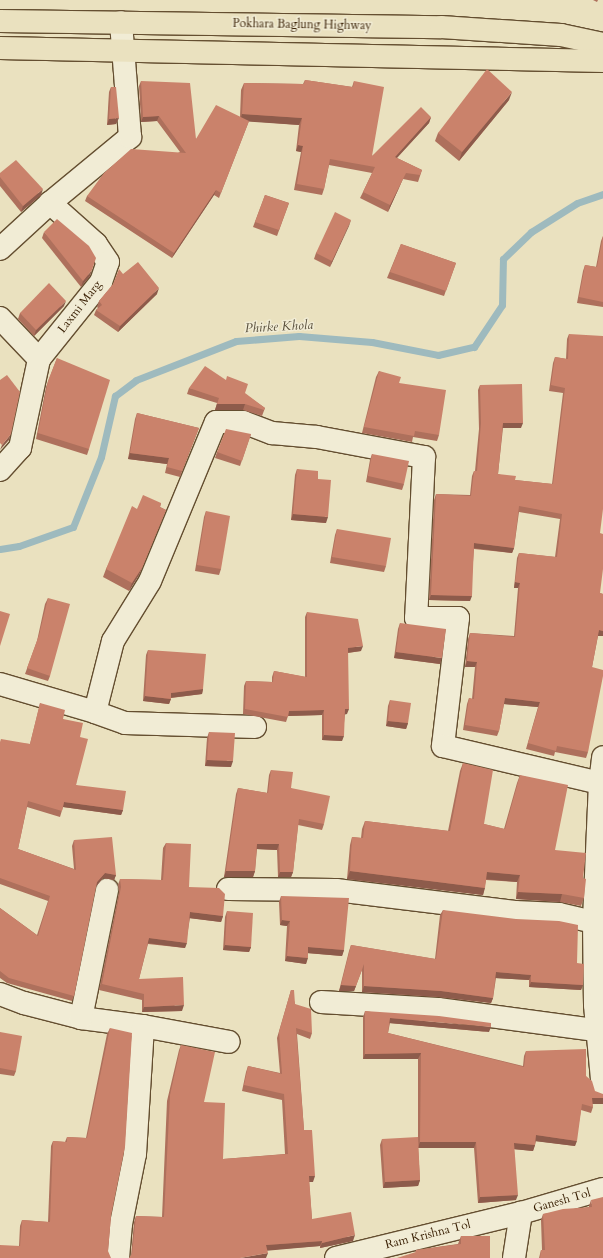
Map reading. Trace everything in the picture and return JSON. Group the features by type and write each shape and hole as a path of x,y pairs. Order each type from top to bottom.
{"highway":[{"name":"Pokhara Baglung Highway","path":"0,21 441,27 561,35 603,44"},
{"path":"0,48 124,49 445,56 553,62 603,61"}],"street":[{"path":"0,250 50,203 130,137 121,22"},
{"name":"Laxmi Marg","path":"0,470 20,448 39,359 102,282 108,262 96,244 50,203"},
{"path":"0,318 39,359"},
{"path":"96,712 113,641 150,581 216,422 243,422 272,433 317,437 424,457 416,618 458,618 443,746 600,783"},
{"path":"0,684 96,712 125,723 255,727"},
{"path":"603,757 600,783 594,922 596,1030 603,1089"},
{"path":"228,889 336,890 515,912 559,914 594,922"},
{"path":"81,1018 107,890"},
{"path":"0,994 24,1003 81,1018 143,1026 229,1042"},
{"path":"321,1002 438,1008 596,1030"},
{"path":"118,1258 121,1224 135,1154 143,1026"},
{"name":"Ganesh Tol","path":"521,1213 603,1189"},
{"path":"514,1258 521,1213"},
{"name":"Ram Krishna Tol","path":"336,1258 521,1213"}],"building":[{"path":"487,69 512,92 462,152 438,133"},
{"path":"305,80 353,87 354,81 384,87 372,156 421,107 431,117 395,157 422,170 420,175 406,173 390,205 363,192 375,167 330,159 324,189 297,184 303,146 298,145 302,118 242,114 244,83 304,84"},
{"path":"141,81 190,83 196,139 216,105 249,121 221,193 216,190 174,253 87,196 104,173 131,149 186,153 159,116 143,117"},
{"path":"111,87 116,87 119,118 109,119"},
{"path":"16,160 43,189 23,206 0,177 0,173"},
{"path":"265,195 289,203 279,230 255,222"},
{"path":"335,212 351,220 332,261 316,253"},
{"path":"57,219 89,246 96,258 92,270 83,281 44,232"},
{"path":"603,236 603,302 579,297 585,265 597,267"},
{"path":"401,244 456,263 446,291 390,272"},
{"path":"138,262 159,288 120,326 96,310 102,305 99,301 113,284 119,269 123,274"},
{"path":"49,283 66,301 36,330 20,313"},
{"path":"569,334 603,336 603,509 600,533 603,534 603,569 600,593 603,594 603,631 599,630 592,667 603,670 603,676 588,752 557,746 556,751 528,743 540,702 505,698 499,731 465,725 469,698 474,699 477,662 467,661 470,633 515,637 520,583 515,582 519,553 557,557 562,514 519,506 514,548 474,543 472,596 431,595 436,494 471,496 474,471 477,471 481,423 480,385 522,384 523,423 503,423 498,474 516,476 515,480 553,484 565,388 551,385 555,357 568,359"},
{"path":"57,358 110,380 89,449 38,433 48,381"},
{"path":"205,366 226,380 227,376 248,384 245,393 265,408 264,410 245,404 217,404 219,398 189,388"},
{"path":"379,371 401,377 399,383 446,390 439,435 415,431 414,436 364,427"},
{"path":"7,375 20,392 11,434 2,445 0,443 0,380"},
{"path":"137,413 199,428 182,471 167,467 169,458 130,453"},
{"path":"226,429 251,434 242,461 217,452"},
{"path":"372,454 409,461 404,484 368,476"},
{"path":"297,469 318,471 318,479 331,480 328,517 293,514"},
{"path":"143,495 161,503 160,507 166,510 142,568 132,583 106,569 132,506 137,509"},
{"path":"206,511 230,516 221,569 197,565"},
{"path":"337,529 391,538 386,566 332,557"},
{"path":"48,598 70,604 50,676 27,668 39,635"},
{"path":"0,611 10,614 0,646"},
{"path":"307,612 358,619 363,646 348,648 349,709 345,709 344,736 324,735 324,710 289,711 288,717 245,709 246,681 273,682 274,671 307,677"},
{"path":"400,623 446,629 442,658 396,652"},
{"path":"148,650 206,654 203,689 171,693 171,699 145,696"},
{"path":"390,700 411,703 408,723 388,721"},
{"path":"40,703 65,710 63,719 83,723 80,737 88,739 76,785 126,791 123,810 64,802 62,811 28,801 18,849 76,870 74,840 112,837 116,875 105,873 97,882 74,996 9,978 0,971 0,908 38,936 50,896 0,878 0,742 1,739 30,744"},
{"path":"209,732 235,733 233,761 207,760"},
{"path":"463,763 493,770 484,824 505,829 520,775 568,785 555,850 586,853 583,878 586,879 584,898 562,894 518,892 520,875 487,872 485,888 350,871 352,837 363,838 365,821 450,831"},
{"path":"271,770 293,772 291,788 330,796 324,824 299,819 293,872 280,872 279,844 257,844 255,871 226,871 238,788 268,793"},
{"path":"166,843 191,844 189,887 219,888 225,894 223,916 190,912 187,943 149,938 139,979 183,977 184,1005 144,1007 144,994 102,984 121,887 120,879 163,880"},
{"path":"281,896 349,898 344,950 308,947 308,958 287,956 290,921 282,920"},
{"path":"443,910 516,919 559,921 578,925 577,963 584,964 583,985 531,982 531,975 496,972 493,998 441,991 364,986 364,964 356,986 341,985 351,945 436,959"},
{"path":"227,911 253,913 251,947 225,945"},
{"path":"291,990 294,990 295,1004 311,1009 312,1033 296,1028 304,1130 312,1130 315,1176 309,1176 312,1219 351,1212 355,1235 322,1243 322,1241 266,1245 268,1253 240,1258 129,1258 132,1254 136,1216 164,1217 170,1095 181,1045 215,1052 204,1102 225,1103 223,1159 288,1154 284,1094 244,1085 248,1066 282,1074 279,1032"},
{"path":"365,1011 439,1016 491,1023 491,1027 390,1018 388,1033 524,1067 526,1051 586,1049 586,1076 592,1081 595,1091 603,1094 603,1098 592,1098 593,1107 582,1104 577,1141 536,1135 535,1145 514,1143 518,1195 480,1197 476,1142 420,1142 421,1053 365,1054"},
{"path":"110,1028 132,1033 125,1147 111,1216 108,1251 111,1258 0,1258 0,1245 20,1246 22,1220 50,1222 53,1141 67,1142 67,1137 87,1138"},
{"path":"0,1032 22,1036 16,1071 0,1068"},
{"path":"418,1137 420,1180 385,1182 382,1139"},
{"path":"603,1197 603,1258 540,1258 541,1250 545,1250 543,1214 563,1209 592,1207 591,1200"},
{"path":"461,1236 490,1236 490,1258 397,1258 416,1252 416,1250 461,1244"}],"waterway":[{"name":"Phirke Khola","path":"0,549 19,546 73,527 101,457 115,396 136,380 236,341 299,336 372,342 438,355 474,347 502,305 503,259 531,232 577,203 603,194"}]}
